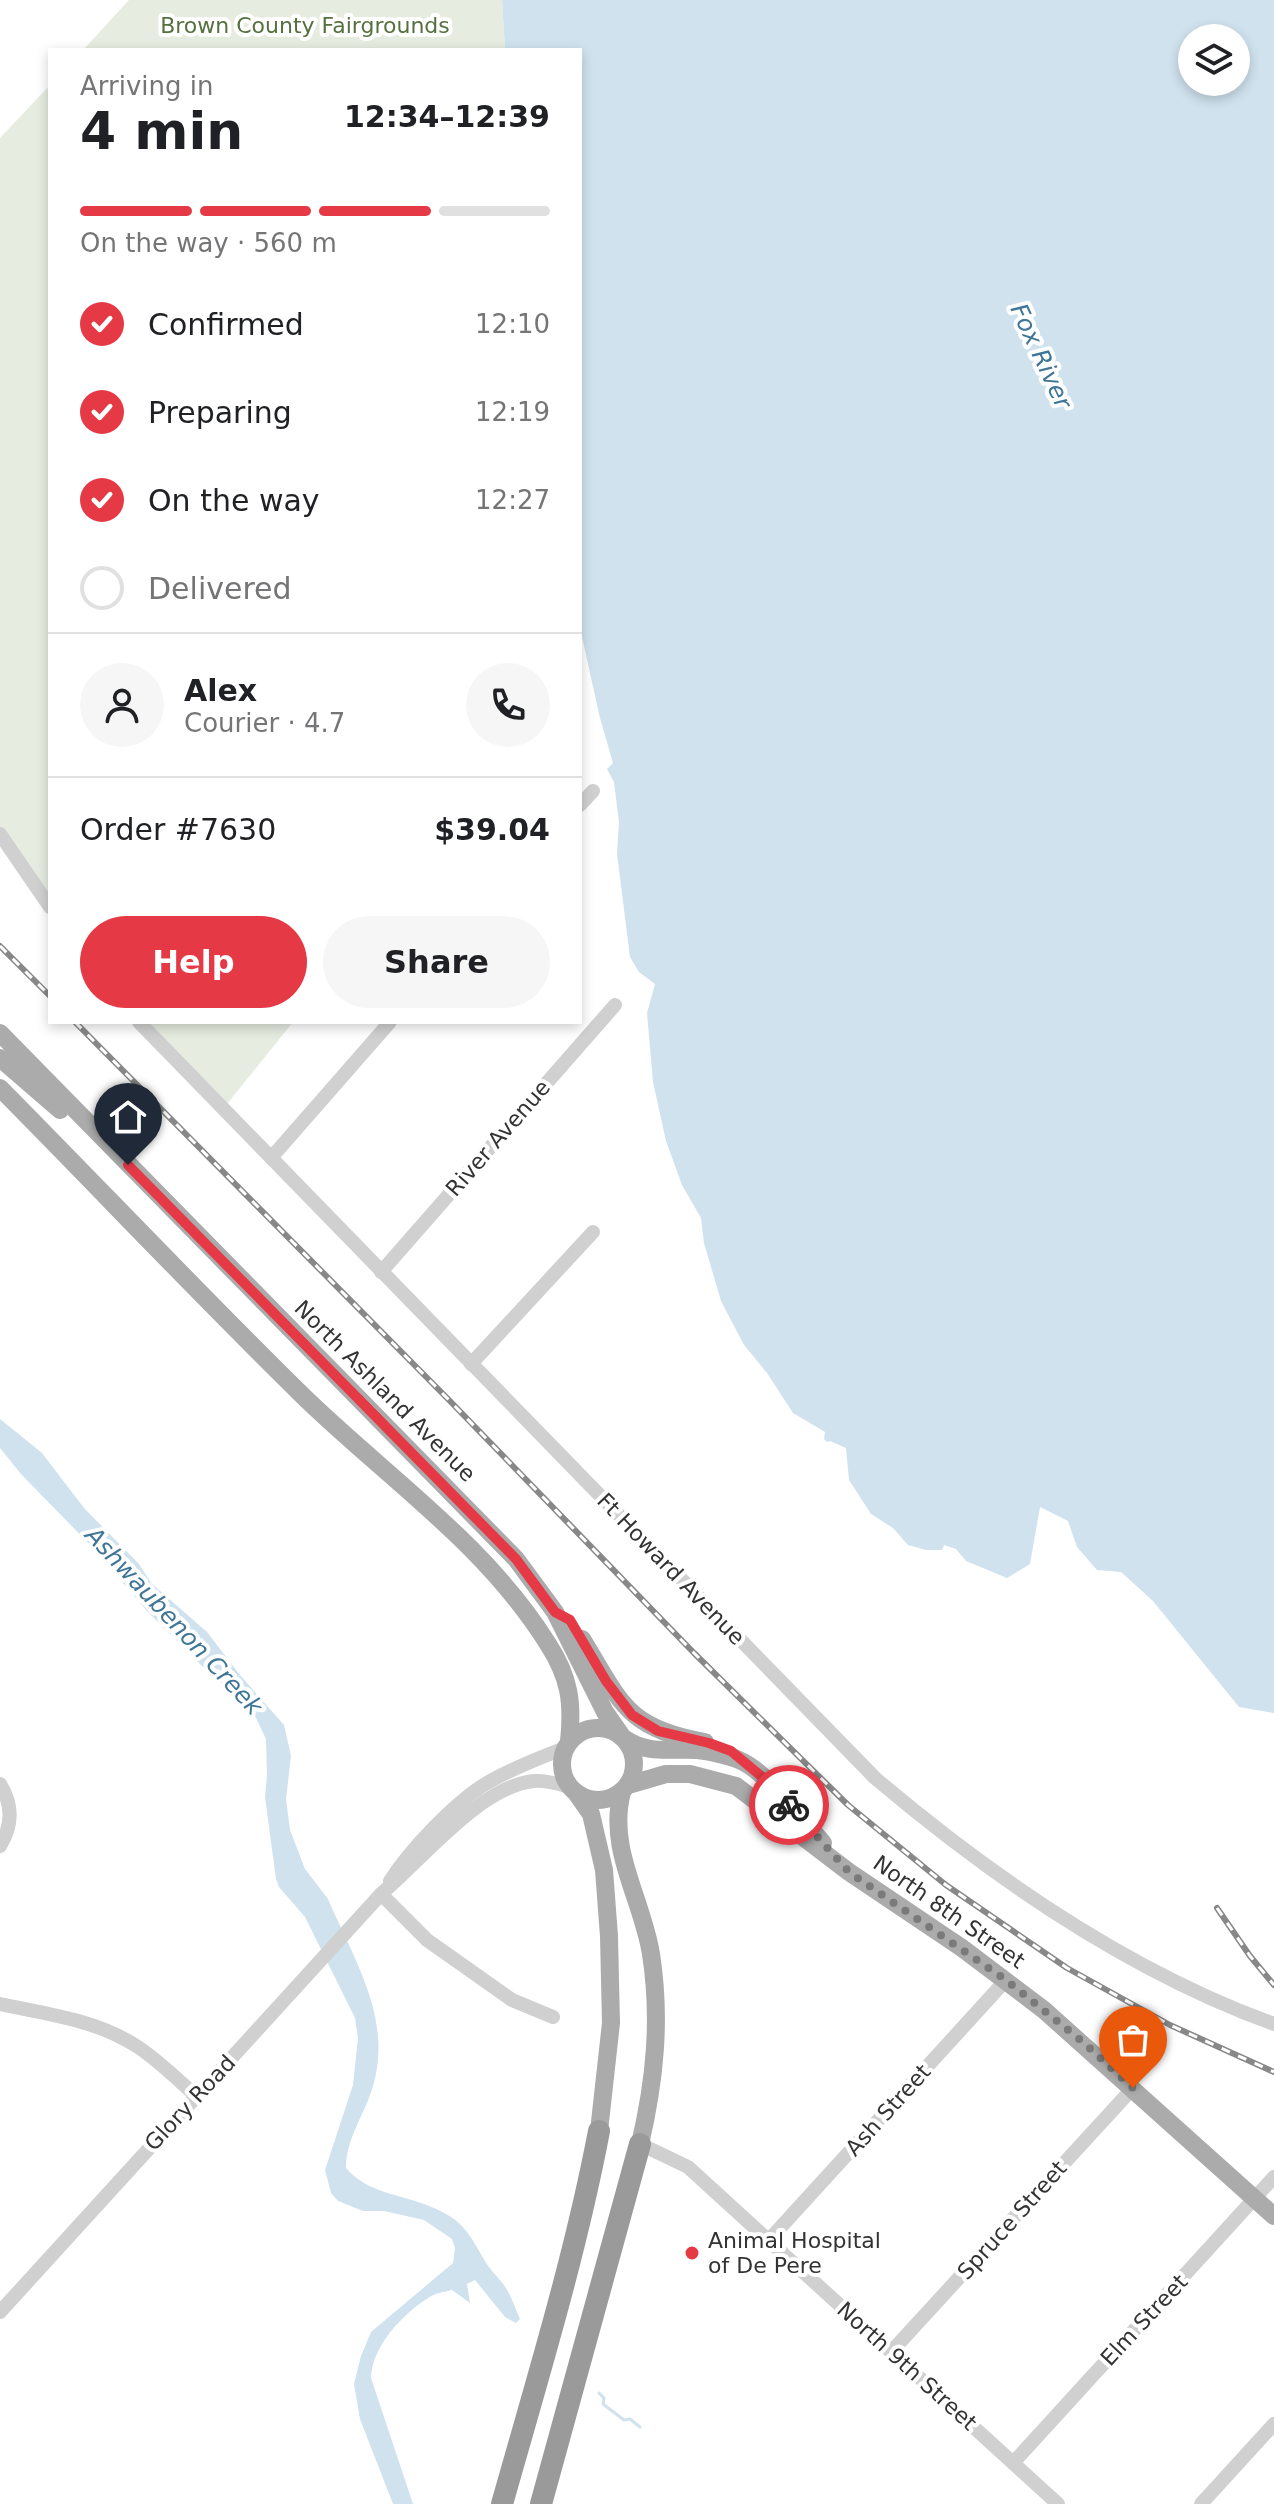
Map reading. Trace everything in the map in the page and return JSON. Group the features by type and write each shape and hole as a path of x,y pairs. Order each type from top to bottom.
{"highway":[{"path":"502,2504 572,2257 599,2131"},
{"path":"541,2504 640,2144"}],"main road":[{"path":"0,1021 33,1054 30,1064"},
{"name":"North Ashland Avenue","path":"0,1033 499,1540 535,1582 555,1612 570,1620 606,1681 632,1715 658,1731 709,1743 731,1751 738,1759"},
{"path":"0,1058 67,1116 108,1144"},
{"path":"0,1088 303,1396 472,1547 536,1625 571,1694 568,1744 562,1770 591,1814 604,1870 611,2023 599,2131"},
{"path":"555,1612 605,1712 632,1750 635,1762 617,1818 618,1839 651,1950 658,2008 655,2067 640,2144"},
{"path":"568,1744 588,1729 599,1727 623,1737"},
{"name":"North 8th Street","path":"623,1737 647,1749 695,1750 738,1759 767,1781 849,1872"},
{"name":"North 8th Street","path":"625,1788 666,1774 690,1774 736,1786 849,1872 1006,1980 1083,2042 1274,2216"},
{"path":"574,1790 588,1799 600,1801 612,1798 625,1788"}],"street":[{"path":"582,803 593,791"},
{"path":"0,834 48,904"},
{"name":"River Avenue","path":"381,1272 615,1005"},
{"name":"Ft Howard Avenue","path":"141,1024 875,1778 937,1830 1091,1934 1191,1990 1274,2024"},
{"path":"271,1158 388,1024"},
{"path":"471,1364 593,1232"},
{"name":"Glory Road","path":"0,2312 381,1894 401,1865 474,1791 568,1744"},
{"name":"Glory Road","path":"381,1894 473,1809 496,1796 534,1781 574,1790"},
{"path":"0,1784 10,1814 6,1835 0,1846"},
{"path":"381,1894 439,1949 512,2000 553,2017"},
{"name":"Ash Street","path":"769,2240 1006,1980"},
{"path":"0,2004 72,2019 113,2033 157,2061 196,2096"},
{"name":"Spruce Street","path":"891,2352 1133,2088"},
{"name":"North 9th Street","path":"640,2144 688,2167 1058,2504"},
{"name":"Elm Street","path":"1013,2463 1274,2177"},
{"path":"1201,2504 1274,2424"}],"green space":[{"name":"Brown County Fairgrounds","path":"129,0 502,0 505,48 85,48"},
{"path":"48,87 48,904 0,834 0,138"},
{"path":"141,1024 291,1024 223,1109"}],"water":[{"name":"Fox River","path":"502,0 1274,0 1274,1713 1239,1707 1153,1601 1121,1572 1097,1570 1077,1547 1068,1521 1040,1507 1030,1564 1007,1578 966,1561 956,1549 944,1545 942,1550 926,1550 908,1545 893,1528 871,1514 849,1480 846,1448 827,1442 825,1432 793,1413 744,1345 721,1301 704,1243 701,1218 682,1185 666,1141 653,1082 647,1013 655,984 639,972 630,957 617,854 619,822 614,782 607,769 613,763 582,637 582,48 505,48"},
{"name":"Ashwaubenon Creek","path":"0,1419 42,1453 84,1508 139,1564 151,1583 207,1632 284,1725 291,1756 286,1799 290,1830 305,1869 328,1899 359,1967 368,1990 378,2037 378,2061 373,2086 352,2136 346,2168 374,2188 429,2206 457,2222 469,2234 504,2285 520,2319 516,2323 505,2317 475,2280 467,2284 470,2303 452,2290 434,2295 409,2313 383,2343 371,2378 413,2504 393,2504 360,2419 354,2384 371,2332 453,2263 455,2248 452,2239 424,2220 384,2211 363,2211 338,2201 331,2193 325,2170 353,2085 358,2038 355,2018 305,1917 279,1887 276,1879 265,1797 266,1739 256,1718 240,1699 147,1611 95,1550 21,1474 0,1448"}],"waterway":[{"path":"599,2393 604,2398 603,2404 624,2420 630,2419 640,2427"}],"railway":[{"path":"0,946 48,994"},
{"path":"77,1024 694,1653 848,1805 946,1885 1067,1968 1170,2025 1274,2072"},
{"path":"1217,1908 1274,1985"}],"way so far":[{"path":"789,1805 849,1872 1006,1980 1083,2042 1133,2088"}],"place":[{"name":"Animal Hospital of De Pere","path":"692,2253"}],"route":[{"path":"128,1165 516,1559 555,1612 570,1620 606,1681 632,1715 658,1731 731,1751 767,1781 789,1805"}]}
